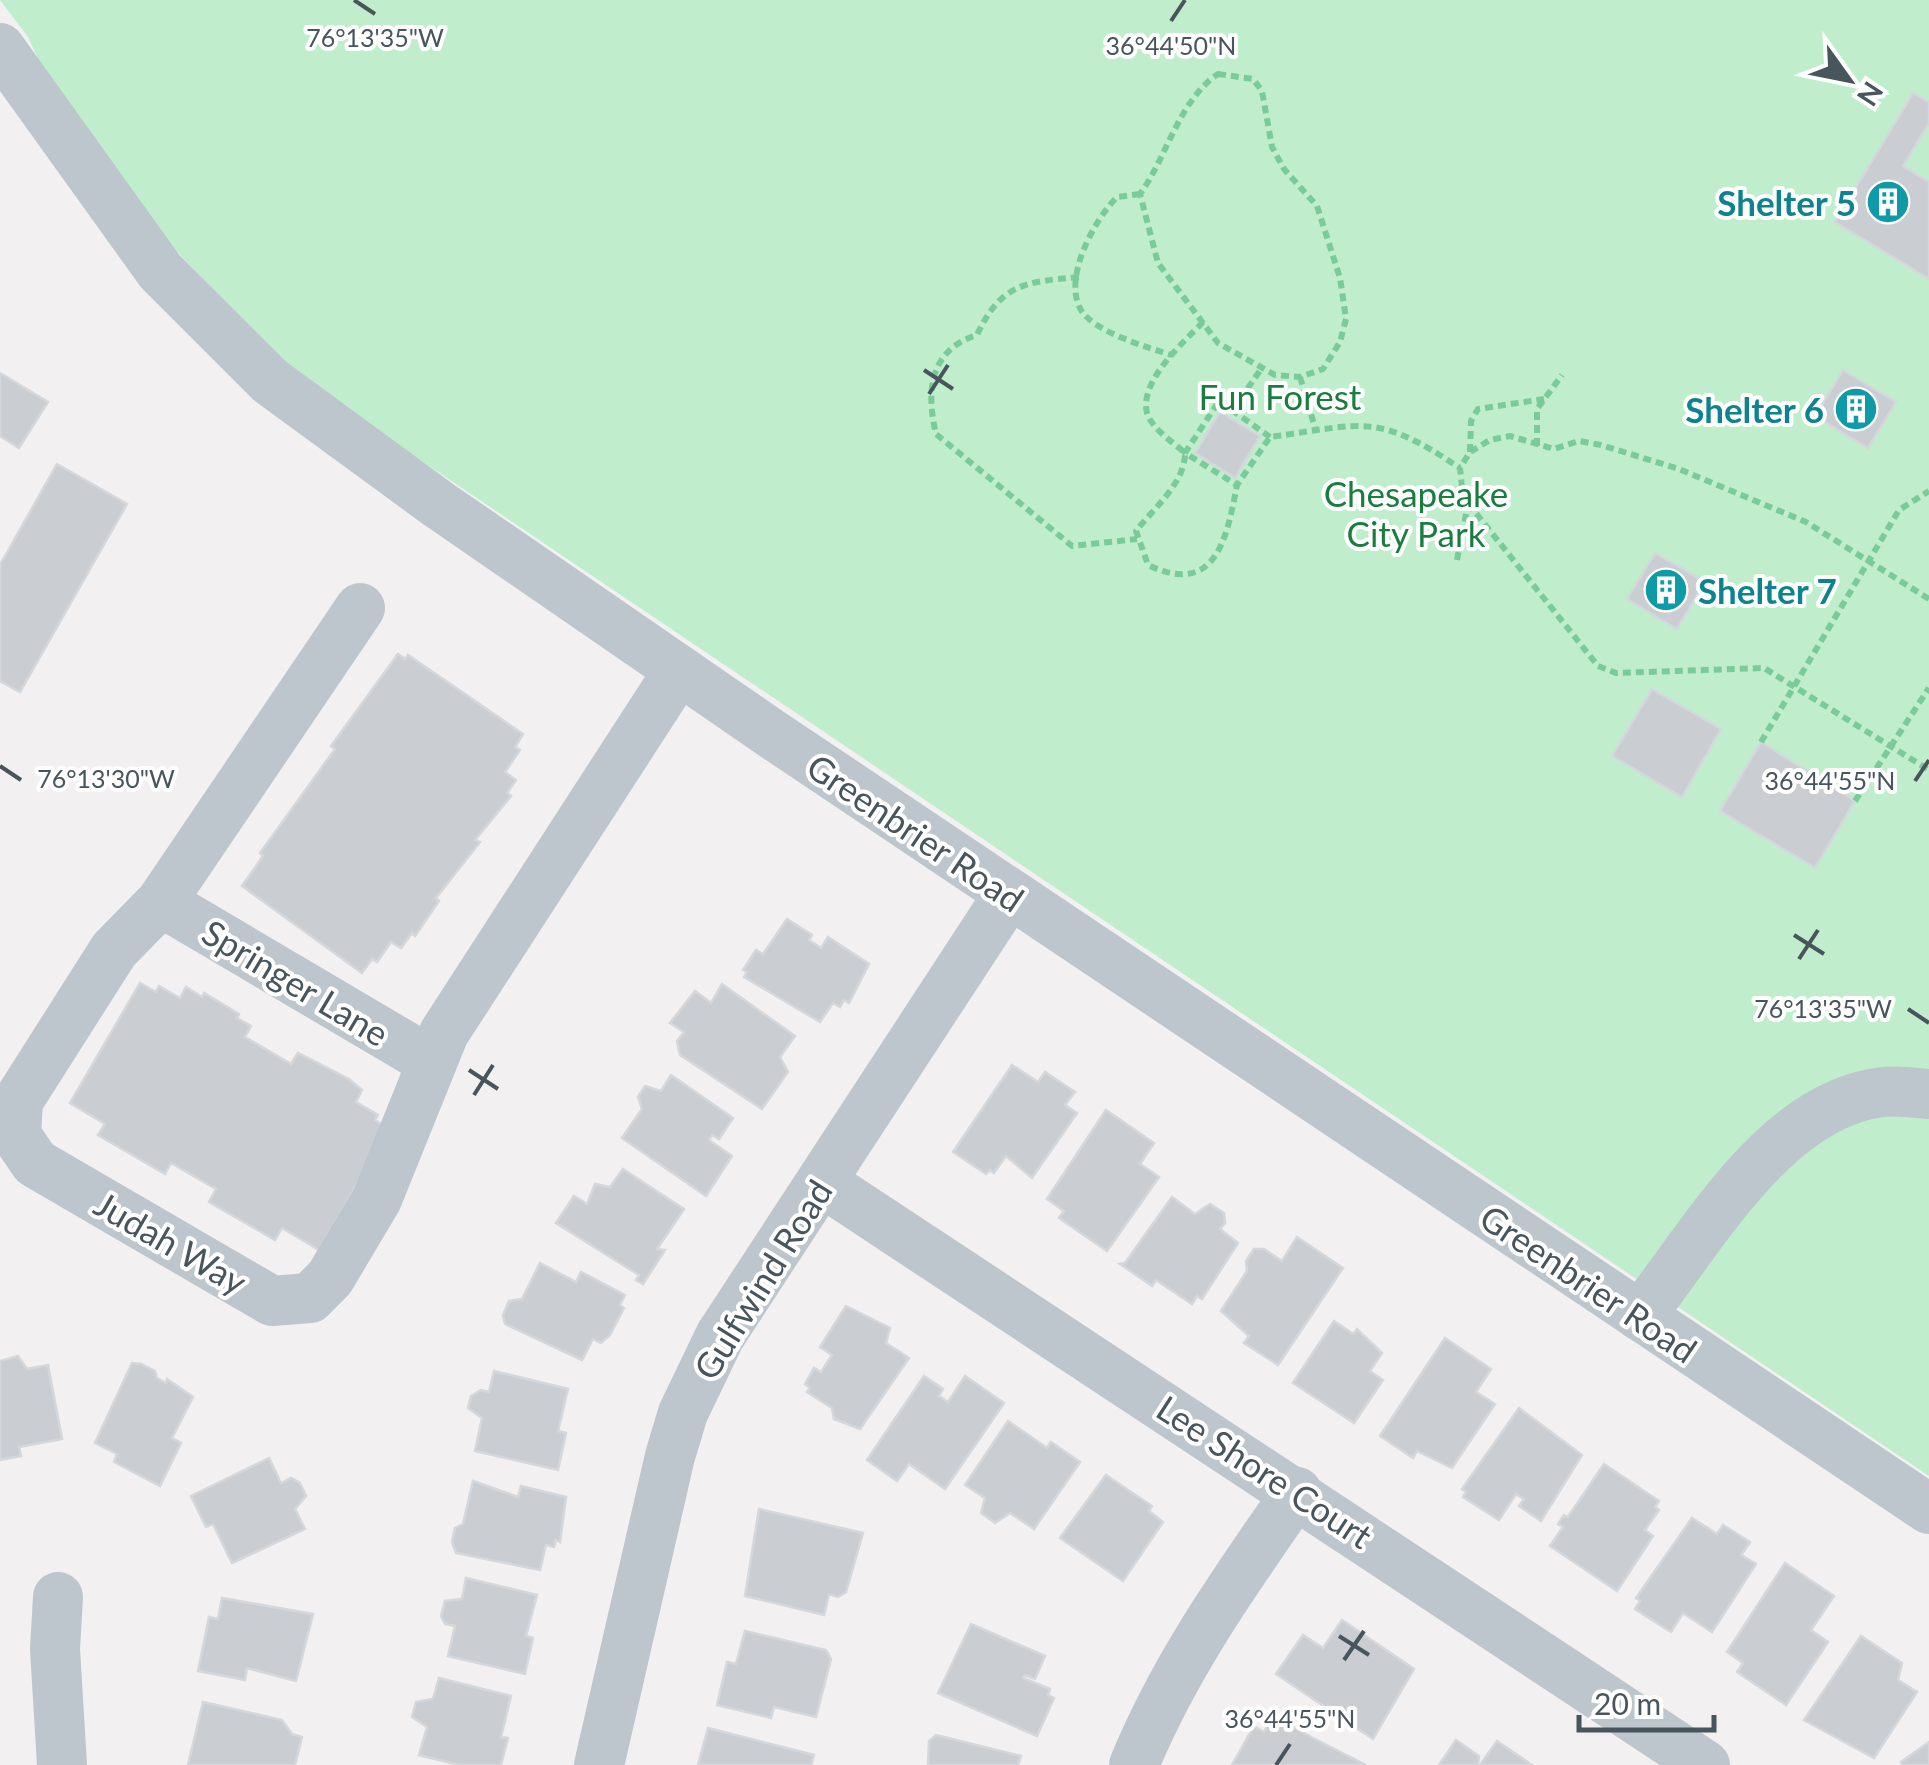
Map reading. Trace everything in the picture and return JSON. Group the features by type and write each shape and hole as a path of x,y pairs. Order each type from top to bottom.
{"street":[{"name":"Greenbrier Road","path":"0,48 160,271 270,381 679,670 1929,1510"},
{"name":"Judah Way","path":"360,608 160,902 114,950 18,1101 16,1135 35,1163 272,1301 310,1298 330,1278 376,1199 444,1032 679,670"},
{"name":"Gulfwind Road","path":"598,1765 683,1413 720,1336 1009,894"},
{"name":"Springer Lane","path":"160,902 432,1062"},
{"path":"1640,1316 1758,1165 1794,1128 1838,1104 1884,1092 1929,1094"},
{"name":"Lee Shore Court","path":"822,1182 1297,1492 1705,1765"},
{"path":"1134,1765 1159,1704 1211,1615 1297,1492"},
{"path":"58,1596 55,1649 62,1765"}],"path":[{"path":"1218,74 1253,79 1262,90 1272,148 1284,169 1317,206 1340,278 1346,319 1340,342 1323,369 1300,377 1261,368 1218,343 1202,322 1158,263 1140,194 1203,84 1218,74"},
{"path":"1140,194 1117,197 1102,211 1082,254 1082,311 1134,343 1172,354"},
{"path":"1079,277 1020,284 1002,296 987,312 977,335 959,341 936,368 928,392 931,414 936,434 1072,546 1137,539"},
{"path":"1202,322 1172,354 1150,387 1146,410 1162,434 1237,485"},
{"path":"1233,410 1261,368"},
{"path":"1537,446 1537,409 1562,375"},
{"path":"1300,377 1316,431"},
{"path":"1470,452 1471,420 1478,410 1544,399"},
{"path":"1270,437 1237,485 1227,540 1207,564 1188,573 1164,572 1148,565 1136,530 1180,476 1185,452 1220,400 1270,437 1366,424 1392,428 1460,468"},
{"path":"1457,560 1468,503 1460,468 1470,452 1490,440 1510,436 1554,449 1579,441 1679,469 1806,522 1929,600"},
{"path":"1760,742 1900,510 1929,491"},
{"path":"1468,503 1598,666 1616,673 1764,668 1929,770"},
{"path":"1855,800 1894,747 1929,688"}],"green space":[{"name":"Chesapeake City Park","path":"0,0 1929,0 1929,1476 352,414 274,353 144,217 61,109 28,37"}],"building":[{"name":"Shelter 5","path":"1913,93 1929,102 1929,123 1903,166 1929,182 1929,279 1835,222"},
{"name":"Shelter 6","path":"1843,370 1896,402 1868,448 1815,416"},
{"path":"0,373 48,402 19,448 0,436"},
{"path":"1220,412 1260,436 1235,478 1195,453"},
{"path":"57,464 127,504 20,692 0,681 0,565"},
{"name":"Shelter 7","path":"1655,553 1705,582 1677,629 1627,599"},
{"path":"398,654 405,659 408,655 523,734 515,747 520,750 505,772 516,780 507,793 511,796 475,840 480,842 436,898 439,901 415,936 412,933 401,948 391,942 377,962 372,959 362,973 242,886 263,856 260,853 335,749 331,746"},
{"path":"1652,689 1721,729 1682,797 1612,756"},
{"path":"1761,742 1855,801 1815,868 1720,811"},
{"path":"787,919 812,935 809,940 821,948 828,937 869,964 849,1003 844,1000 840,1007 833,1003 820,1022 744,977 747,972 743,970 756,950 763,954"},
{"path":"140,983 156,992 159,986 180,998 186,987 202,997 204,993 251,1026 245,1037 291,1064 298,1053 349,1079 362,1090 356,1102 378,1115 375,1120 389,1129 319,1250 282,1228 275,1240 209,1202 216,1189 171,1163 165,1174 98,1135 105,1124 70,1103"},
{"path":"722,984 795,1036 780,1057 788,1072 762,1109 680,1055 677,1041 684,1032 670,1023 695,991 711,1003"},
{"path":"1012,1065 1038,1082 1045,1072 1075,1092 1065,1105 1077,1113 1032,1178 1006,1156 994,1173 990,1170 986,1174 953,1152"},
{"path":"671,1075 733,1118 719,1139 712,1135 709,1140 732,1156 706,1196 622,1138 642,1109 638,1097 645,1086 661,1091"},
{"path":"1106,1110 1154,1143 1140,1164 1159,1177 1107,1251 1059,1218 1064,1211 1047,1199"},
{"path":"623,1169 684,1209 657,1249 665,1250 643,1284 636,1280 639,1275 556,1223 574,1196 587,1204 595,1184 610,1187"},
{"path":"1172,1197 1195,1214 1210,1204 1224,1213 1225,1223 1220,1229 1238,1243 1202,1299 1197,1296 1192,1304 1156,1280 1152,1286 1120,1264 1125,1263"},
{"path":"1297,1237 1343,1268 1278,1365 1244,1343 1249,1336 1221,1311 1247,1271 1246,1261 1254,1249 1264,1249 1282,1261"},
{"path":"540,1263 576,1282 581,1272 625,1295 620,1305 624,1308 610,1335 601,1343 593,1339 582,1360 505,1324 503,1315 509,1301 522,1299"},
{"path":"846,1306 890,1328 886,1343 909,1358 860,1429 834,1419 832,1408 807,1392 810,1388 805,1384 814,1368 821,1372 832,1355 820,1347"},
{"path":"1334,1321 1353,1334 1357,1329 1382,1353 1370,1371 1383,1380 1354,1423 1293,1383"},
{"path":"1445,1338 1491,1369 1476,1392 1495,1404 1452,1468 1417,1451 1413,1458 1380,1436"},
{"path":"18,1356 27,1369 48,1365 62,1439 19,1447 21,1456 0,1460 0,1361"},
{"path":"132,1363 155,1371 157,1378 166,1383 167,1379 193,1397 172,1438 181,1443 160,1486 114,1462 117,1454 95,1443"},
{"path":"494,1371 568,1389 558,1431 566,1433 558,1470 475,1451 482,1418 468,1408 471,1396 481,1390 489,1392"},
{"path":"924,1376 943,1389 939,1396 948,1402 965,1376 1004,1403 945,1489 909,1464 897,1481 867,1460"},
{"path":"1519,1408 1582,1455 1541,1521 1519,1506 1524,1499 1516,1494 1499,1520 1463,1497 1466,1492 1462,1489"},
{"path":"1008,1421 1047,1448 1051,1442 1080,1462 1034,1529 1010,1513 995,1523 981,1513 985,1498 965,1485"},
{"path":"269,1458 281,1483 291,1478 300,1483 306,1496 295,1509 305,1529 232,1563 213,1524 206,1527 191,1496"},
{"path":"1604,1464 1659,1501 1655,1507 1659,1510 1645,1530 1653,1536 1617,1591 1550,1546 1563,1527 1558,1524 1564,1515 1568,1517"},
{"path":"1106,1475 1152,1506 1149,1511 1163,1522 1123,1581 1060,1538"},
{"path":"473,1481 518,1497 521,1486 566,1497 560,1542 556,1540 554,1547 546,1545 540,1570 456,1553 452,1542 455,1528 463,1524"},
{"path":"759,1509 863,1533 846,1592 838,1597 829,1594 824,1615 745,1596"},
{"path":"1692,1518 1717,1534 1723,1525 1750,1542 1741,1555 1756,1564 1712,1632 1683,1613 1671,1632 1635,1609 1640,1601 1636,1598"},
{"path":"1785,1563 1834,1596 1811,1630 1828,1642 1786,1705 1737,1672 1743,1663 1727,1652"},
{"path":"466,1578 537,1595 526,1636 533,1638 525,1674 448,1656 455,1626 445,1624 441,1616 445,1601 462,1599"},
{"path":"222,1598 313,1614 296,1681 247,1668 245,1680 198,1671 209,1617 218,1619"},
{"path":"1342,1620 1414,1669 1373,1739 1276,1674 1303,1635 1323,1648"},
{"path":"971,1624 1045,1656 1035,1679 1025,1675 1023,1678 1050,1689 1048,1695 1054,1698 1037,1736 938,1693"},
{"path":"745,1631 826,1650 831,1659 816,1717 774,1707 771,1718 717,1705 727,1662 736,1664"},
{"path":"1861,1636 1902,1663 1898,1680 1917,1692 1874,1758 1804,1720"},
{"path":"439,1678 511,1696 501,1737 508,1738 501,1765 459,1765 419,1755 427,1727 412,1717 416,1702 433,1699"},
{"path":"203,1702 282,1720 292,1734 302,1737 295,1765 188,1765"},
{"path":"1273,1715 1366,1765 1232,1765 1254,1726 1264,1732"},
{"path":"708,1728 814,1755 811,1765 698,1765"},
{"path":"936,1735 1021,1756 1018,1765 928,1765 929,1741"},
{"path":"1456,1740 1479,1756 1478,1765 1439,1765"},
{"path":"1497,1741 1532,1765 1480,1765"},
{"path":"1929,1742 1929,1765 1903,1765 1901,1762"}],"place":[{"name":"Shelter 5","path":"1888,202"},
{"name":"Shelter 6","path":"1856,409"},
{"name":"Shelter 7","path":"1666,590"}],"park label":[{"name":"Fun Forest","path":"1280,396"}]}
